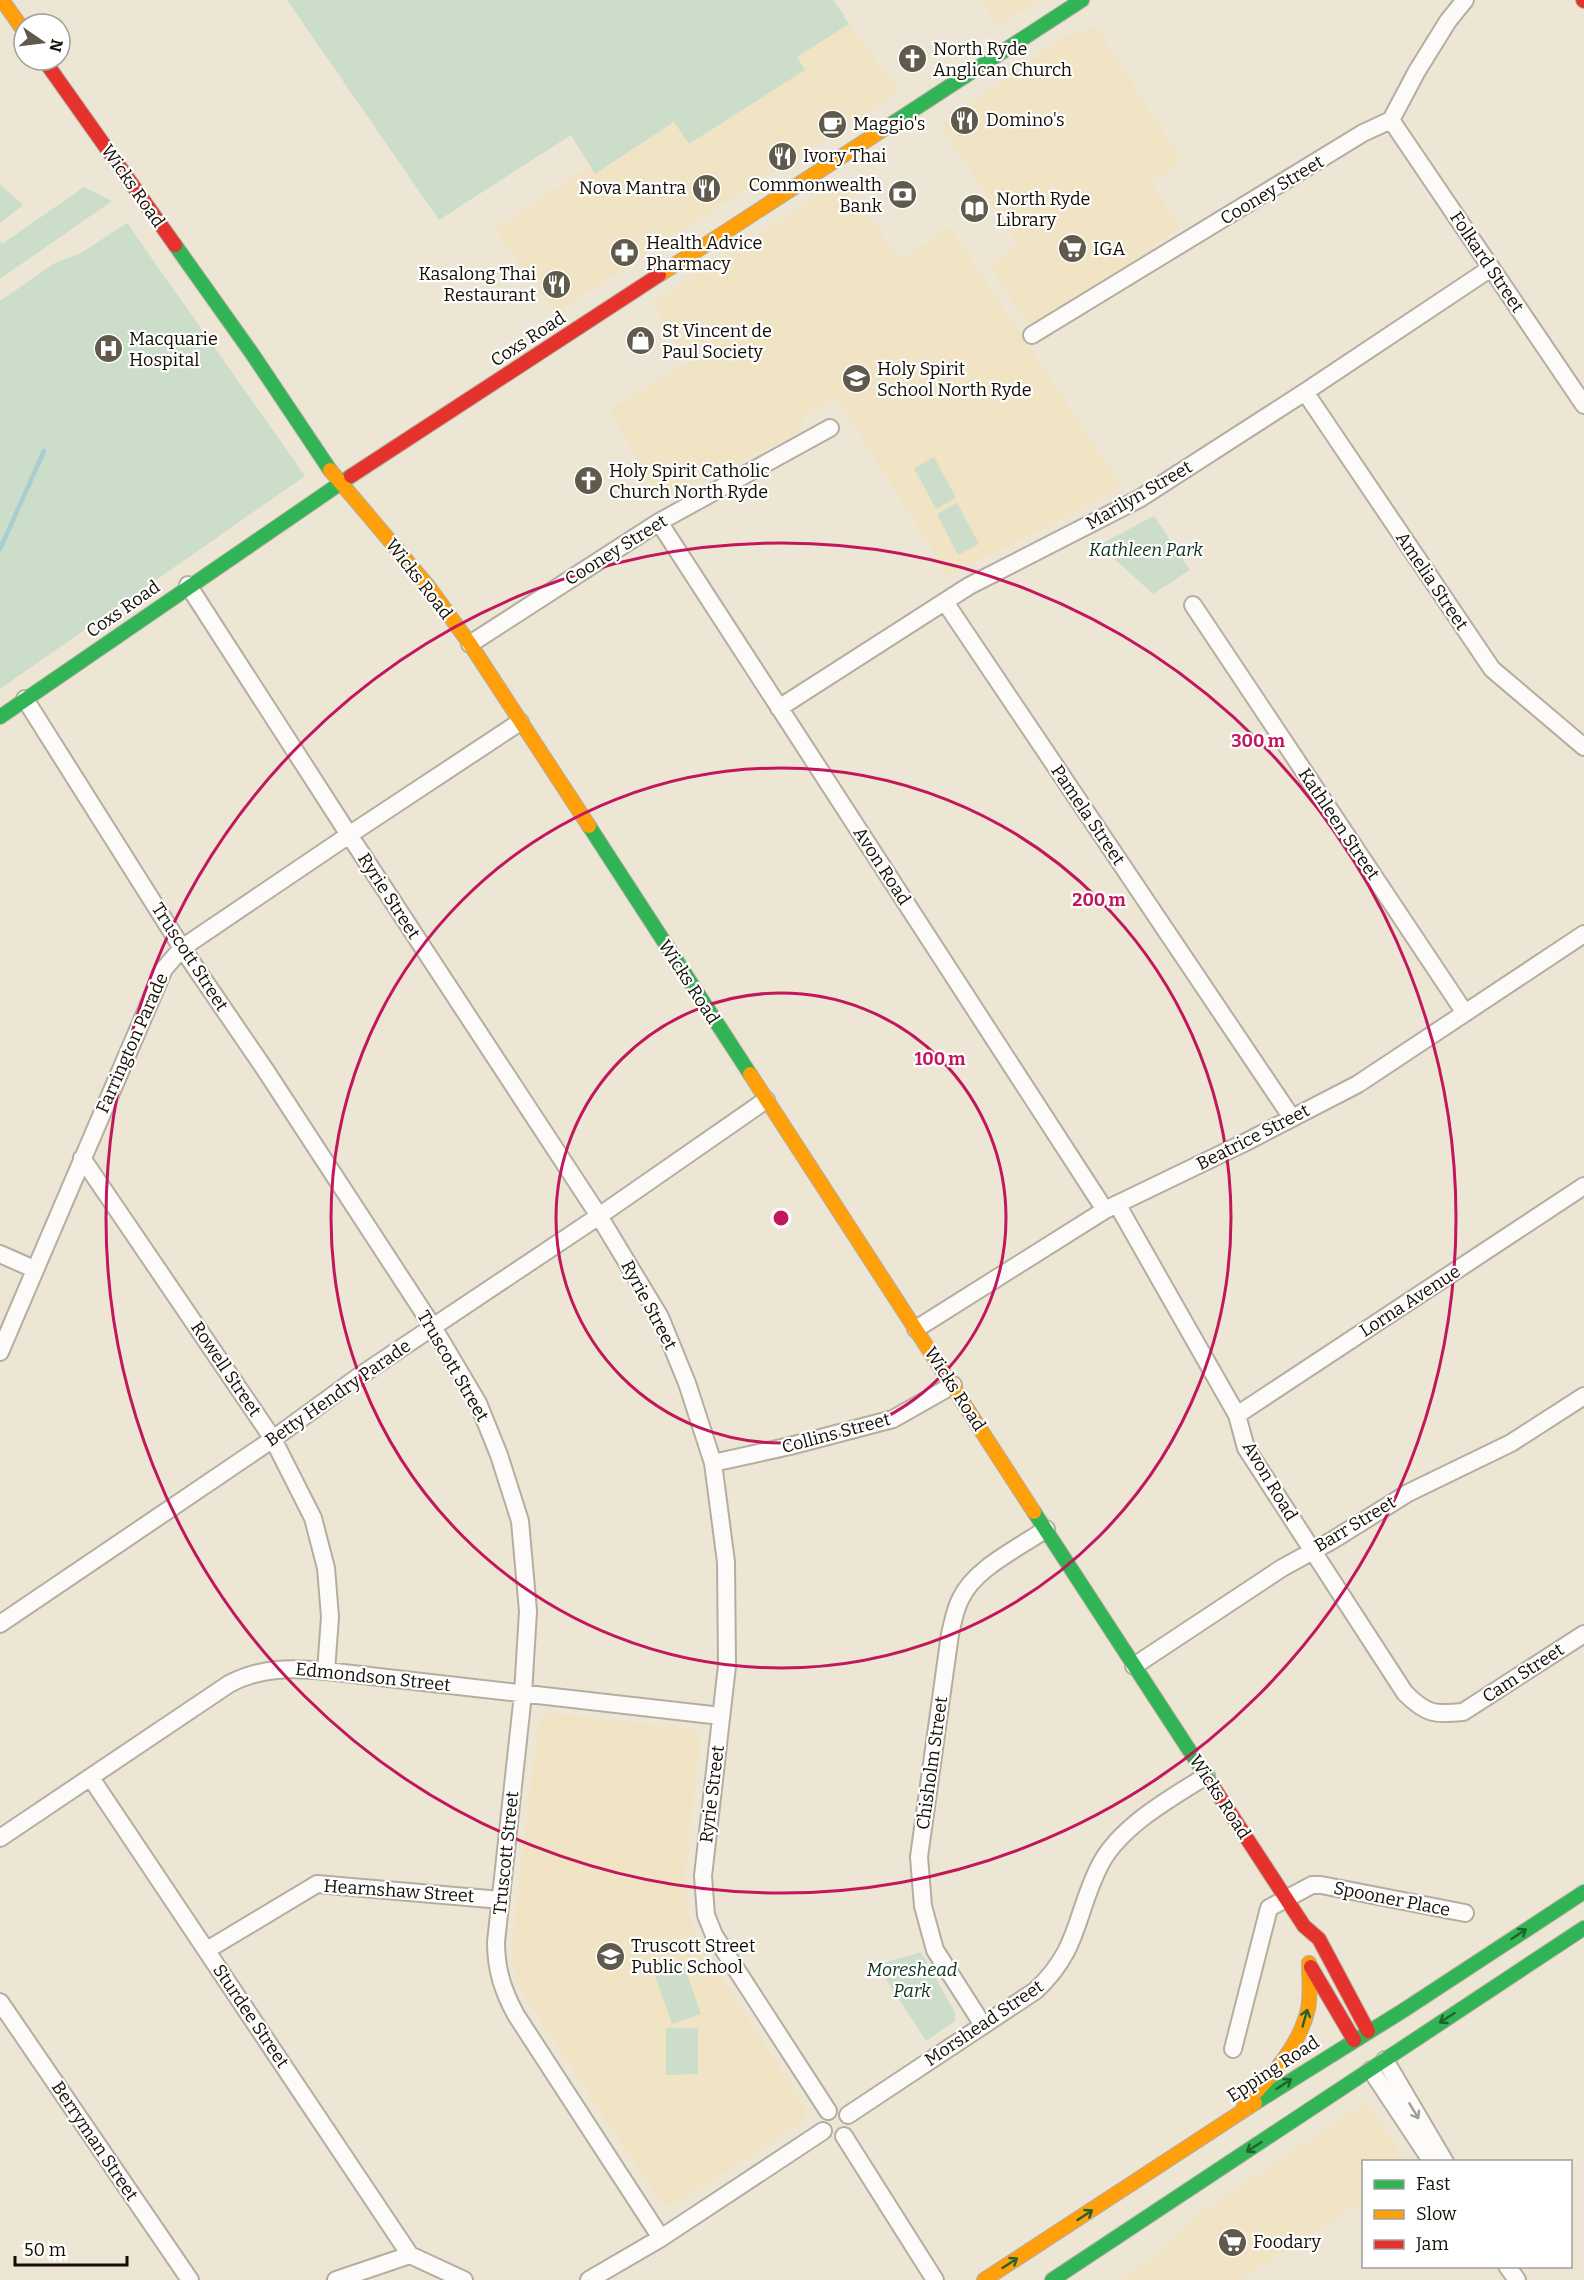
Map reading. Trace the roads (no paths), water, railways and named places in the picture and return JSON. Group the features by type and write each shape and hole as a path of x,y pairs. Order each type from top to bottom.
{"main road":[{"path":"2,0 12,14"},
{"name":"Coxs Road","path":"0,717 188,585 341,483 1082,0"},
{"name":"Wicks Road","path":"52,72 341,483 428,586 470,644 1304,1926 1319,1939 1377,2046"},
{"name":"Epping Road","path":"984,2280 1235,2115 1377,2046 1584,1892"},
{"name":"Wicks Road","path":"1304,1926 1308,1954 1362,2055"},
{"name":"Epping Road","path":"1052,2280 1362,2055 1584,1928"},
{"path":"1235,2115 1276,2068 1300,2034 1309,2001 1308,1954"}],"street":[{"path":"1390,120 1442,31 1465,0"},
{"name":"Folkard Street","path":"1390,120 1584,405"},
{"name":"Cooney Street","path":"1032,335 1363,133 1390,120"},
{"name":"Marilyn Street","path":"779,708 969,586 1139,499 1491,268"},
{"name":"Amelia Street","path":"1305,392 1492,669 1584,747"},
{"name":"Cooney Street","path":"470,644 659,522 830,428"},
{"name":"Avon Road","path":"659,522 779,708 1111,1207 1237,1415 1246,1448 1405,1693 1420,1708 1441,1714 1463,1712"},
{"name":"Ryrie Street","path":"188,585 599,1216 660,1317 687,1383 713,1463 726,1562 727,1666 703,1876 706,1915 714,1935 828,2110"},
{"name":"Pamela Street","path":"945,602 1292,1118"},
{"name":"Kathleen Street","path":"1193,605 1465,1013"},
{"name":"Truscott Street","path":"25,699 182,948 433,1327 478,1403 499,1455 520,1521 528,1611 523,1694 496,1942 497,1967 507,1998 661,2238"},
{"name":"Farrington Parade","path":"0,1352 164,969 182,948 520,722"},
{"name":"Beatrice Street","path":"916,1329 1111,1207 1358,1084 1584,934"},
{"name":"Betty Hendry Parade","path":"0,1624 766,1100"},
{"name":"Rowell Street","path":"82,1158 273,1439 313,1518 326,1568 330,1617 326,1671"},
{"name":"Lorna Avenue","path":"1237,1415 1584,1186"},
{"path":"0,1254 34,1269"},
{"name":"Collins Street","path":"713,1463 893,1419 953,1385"},
{"name":"Barr Street","path":"1134,1666 1312,1550 1333,1540 1408,1492 1511,1443 1584,1396"},
{"name":"Chisholm Street","path":"983,2025 935,1950 923,1906 919,1857 950,1634 961,1597 975,1578 1046,1529"},
{"name":"Cam Street","path":"1463,1712 1584,1634"},
{"name":"Edmondson Street","path":"0,1838 241,1678 281,1668 326,1671 721,1716"},
{"name":"Morshead Street","path":"848,2115 1035,1991 1059,1965 1077,1930 1102,1862 1125,1833 1206,1776"},
{"name":"Sturdee Street","path":"91,1778 410,2255"},
{"name":"Hearnshaw Street","path":"207,1950 317,1884 501,1900"},
{"name":"Spooner Place","path":"1233,2049 1269,1908 1312,1885 1321,1885 1466,1913"},
{"name":"Berryman Street","path":"0,2002 190,2280"},
{"name":"Wicks Road","path":"1377,2046 1444,2160"},
{"name":"Wicks Road","path":"1362,2055 1431,2160"},
{"path":"841,2109 848,2115 851,2124 844,2136 831,2137 824,2131 821,2122 828,2110 841,2109"},
{"path":"590,2280 661,2238 824,2131"},
{"path":"844,2136 935,2280"},
{"path":"336,2280 410,2255 465,2280"}],"waterway":[{"path":"0,549 44,451"}],"place":[{"name":"North Ryde Anglican Church","path":"912,59"},
{"name":"Domino's","path":"965,120"},
{"name":"Maggio's","path":"832,124"},
{"name":"Ivory Thai","path":"782,156"},
{"name":"Nova Mantra","path":"707,188"},
{"name":"Commonwealth Bank","path":"903,195"},
{"name":"North Ryde Library","path":"975,209"},
{"name":"IGA","path":"1072,249"},
{"name":"Health Advice Pharmacy","path":"625,253"},
{"name":"Kasalong Thai Restaurant","path":"557,284"},
{"name":"St Vincent de Paul Society","path":"641,341"},
{"name":"Macquarie Hospital","path":"108,349"},
{"name":"Holy Spirit School North Ryde","path":"856,379"},
{"name":"Holy Spirit Catholic Church North Ryde","path":"588,481"},
{"name":"Truscott Street Public School","path":"610,1956"},
{"name":"Foodary","path":"1232,2242"}],"park label":[{"name":"Kathleen Park","path":"1146,550"},
{"name":"Moreshead Park","path":"912,1980"}]}
